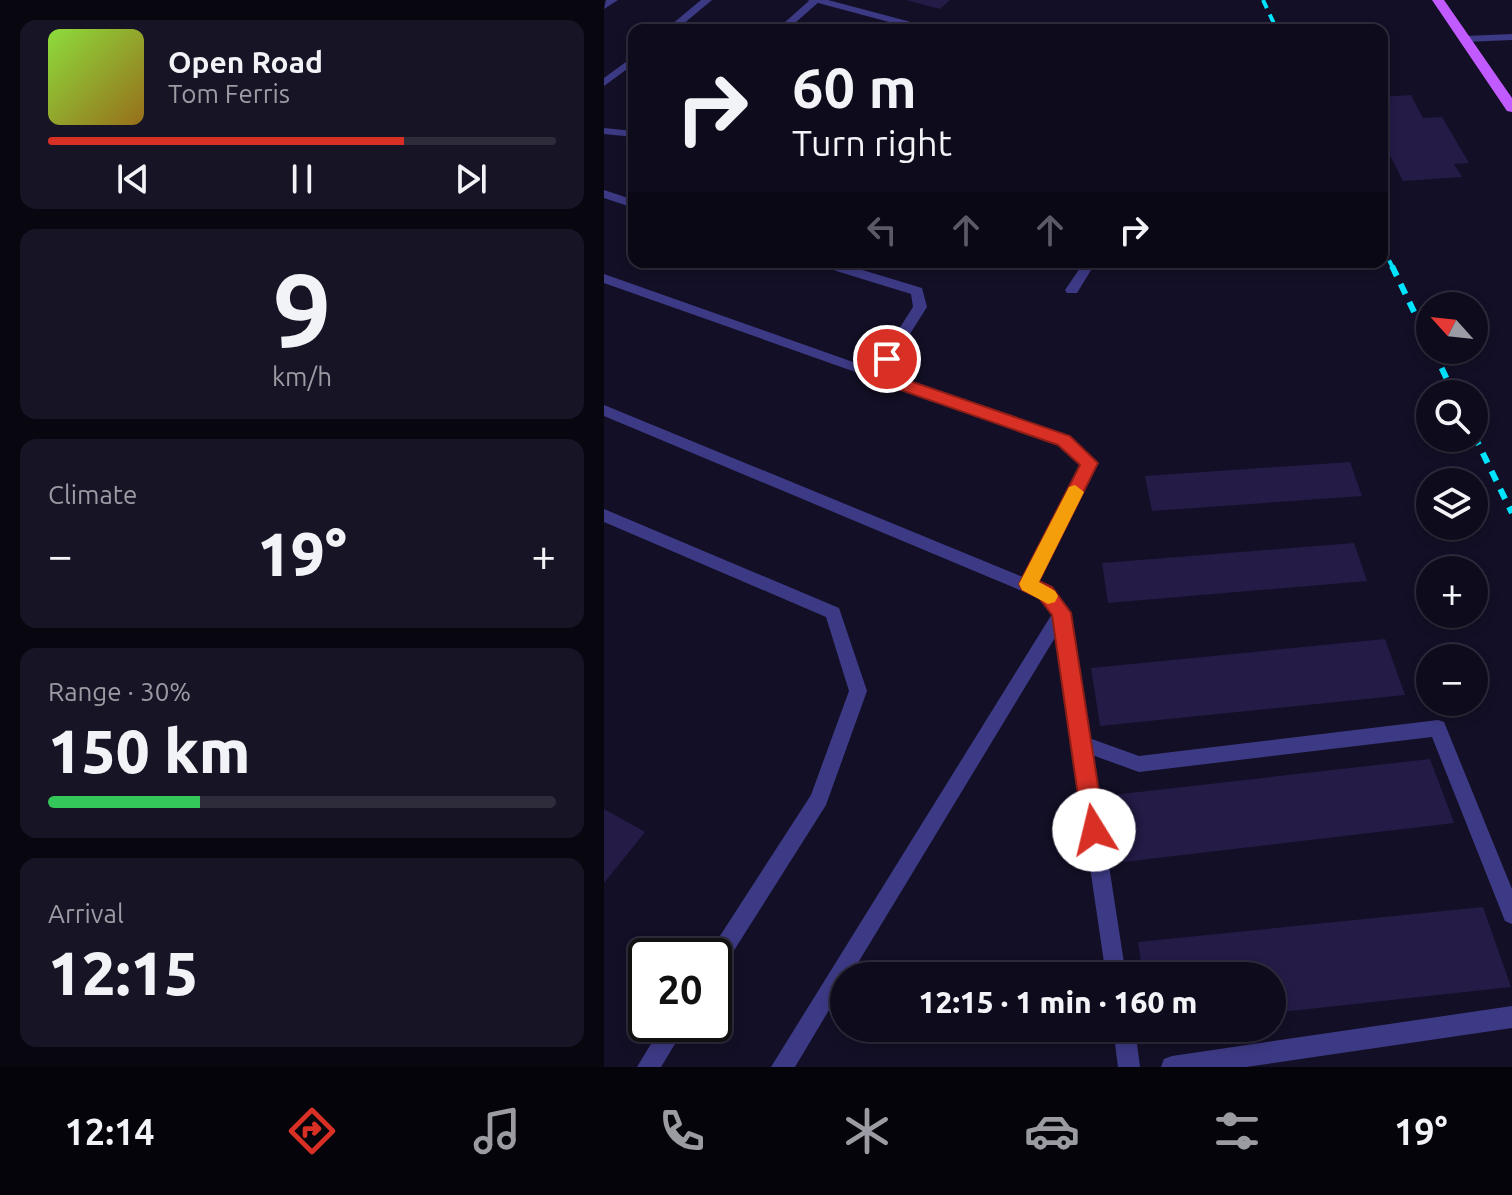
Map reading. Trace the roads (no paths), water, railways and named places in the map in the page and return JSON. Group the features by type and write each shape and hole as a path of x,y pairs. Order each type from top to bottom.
{"main road":[{"path":"1438,0 1512,108"}],"street":[{"path":"814,0 911,24"}],"lane":[{"path":"604,6 613,0"},
{"path":"677,24 707,0"},
{"path":"788,24 814,0"},
{"path":"1465,39 1512,37"},
{"path":"604,83 628,64"},
{"path":"604,131 628,133"},
{"path":"604,194 628,202"},
{"path":"842,268 917,291 920,307 887,359 898,383"},
{"path":"1072,290 1086,268"},
{"path":"604,278 1064,440 1089,463 1028,584"},
{"path":"604,410 1045,593 1061,613 1114,962"},
{"path":"604,515 833,613 858,691 819,799 731,938"},
{"path":"782,1067 1061,613"},
{"path":"1081,743 1139,764 1438,728 1512,914"},
{"path":"1172,1067 1512,1017"},
{"path":"648,1067 664,1042"},
{"path":"1126,1042 1129,1067"}],"railway":[{"path":"1263,0 1274,24"},
{"path":"1388,258 1392,266"},
{"path":"1392,266 1416,316"},
{"path":"1440,364 1447,380"},
{"path":"1482,452 1512,513"}]}
